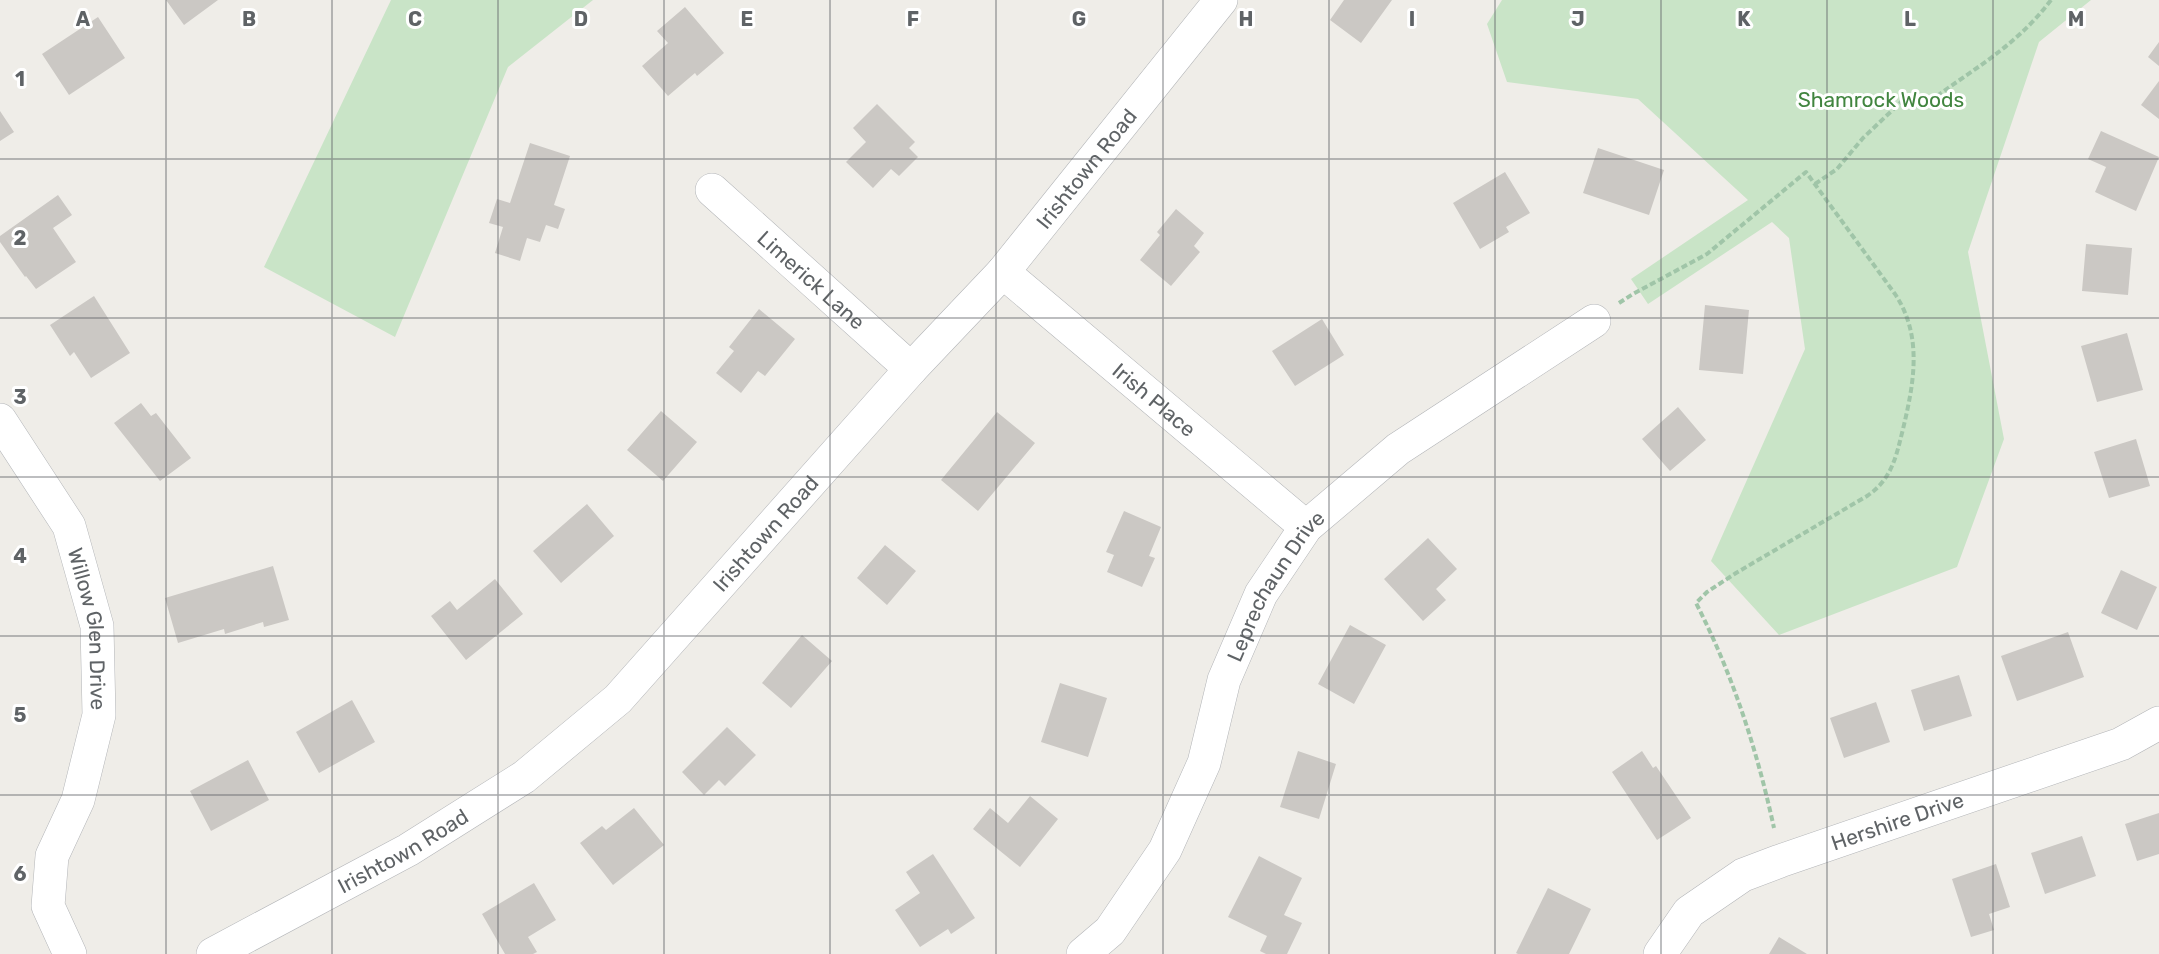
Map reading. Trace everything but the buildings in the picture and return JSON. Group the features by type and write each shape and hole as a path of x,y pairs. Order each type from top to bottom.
{"street":[{"name":"Irishtown Road","path":"213,954 408,850 524,777 618,699 911,369 1003,272 1221,0"},
{"name":"Limerick Lane","path":"712,190 911,369"},
{"name":"Irish Place","path":"1003,272 1306,527"},
{"name":"Leprechaun Drive","path":"1083,954 1110,931 1165,850 1204,763 1224,680 1261,594 1306,527 1398,449 1594,321"},
{"name":"Willow Glen Drive","path":"0,420 69,525 97,626 99,715 78,800 52,856 48,906 70,954"},
{"name":"Hershire Drive","path":"1660,954 1689,912 1743,875 2121,744 2159,723"}],"path":[{"path":"1815,184 1837,169 1863,138 1901,102 1907,100 1922,107 2008,46 2024,32 2051,0"},
{"path":"1633,294 1707,254 1806,172 1901,302 1912,337 1913,388 1898,449 1883,483 1867,496 1736,573 1707,592 1696,603 1742,709 1760,767 1782,860"}],"green space":[{"path":"391,0 593,0 508,67 395,337 264,267"},
{"name":"Shamrock Woods","path":"1502,0 2091,0 2039,42 1968,252 2004,439 1957,567 1779,635 1711,561 1805,349 1789,238 1772,222 1648,304 1631,279 1748,200 1638,99 1507,82 1487,24"}]}
